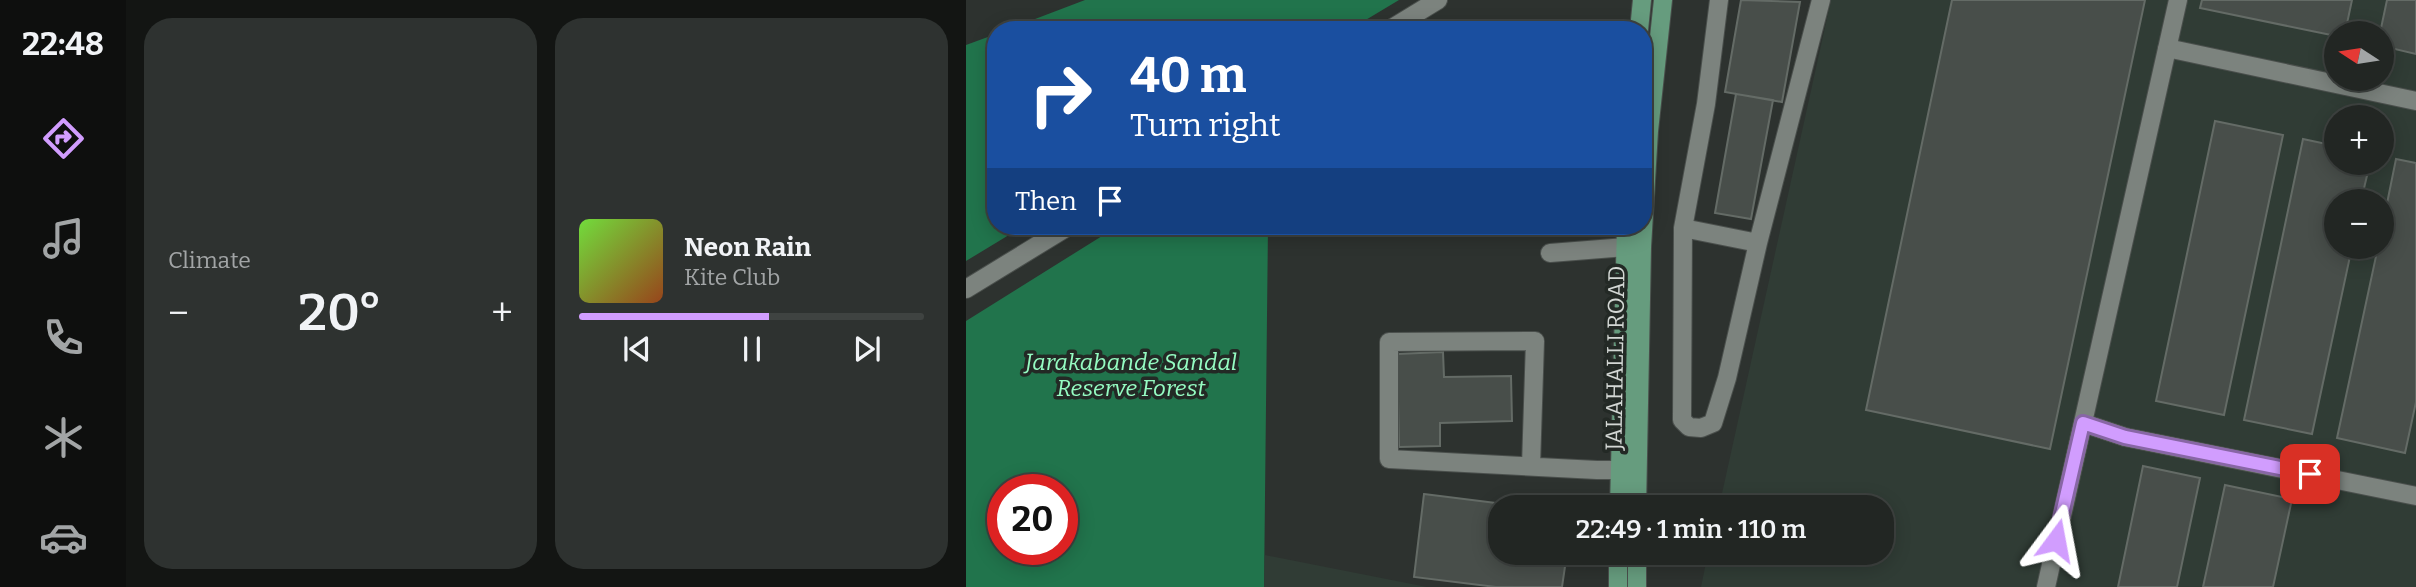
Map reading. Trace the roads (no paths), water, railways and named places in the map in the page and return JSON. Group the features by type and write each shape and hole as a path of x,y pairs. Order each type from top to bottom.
{"main road":[{"path":"1640,21 1642,0"},
{"name":"JALAHALLI ROAD","path":"1652,102 1663,0"},
{"path":"1622,495 1628,470 1626,235"},
{"name":"JALAHALLI ROAD","path":"1633,495 1628,470 1643,235"},
{"path":"1618,565 1618,587"},
{"path":"1637,565 1637,587"}],"street":[{"path":"1404,21 1438,0"},
{"path":"1719,0 1706,104 1683,228 1682,420 1689,427 1701,428 1713,423 1727,378 1758,243 1821,0"},
{"path":"2046,587 2178,0"},
{"path":"2167,48 2416,101"},
{"path":"1683,228 1758,243"},
{"path":"966,289 1054,235"},
{"path":"1550,253 1626,247"},
{"path":"1531,466 1535,341 1389,342 1389,459 1531,466 1628,470"},
{"path":"2083,423 2125,437 2416,496"}],"park label":[{"name":"Jarakabande Sandal Reserve Forest","path":"1131,375"}]}
